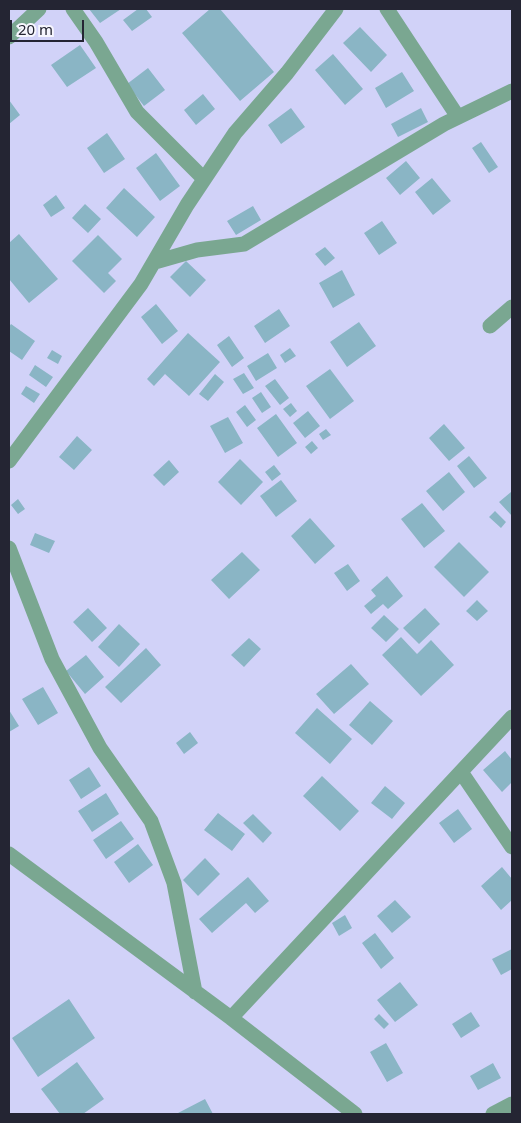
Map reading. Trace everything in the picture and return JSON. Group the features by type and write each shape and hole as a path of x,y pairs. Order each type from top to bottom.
{"street":[{"path":"9,37 38,9"},
{"path":"73,9 96,42 137,112 204,179"},
{"path":"9,462 141,284 204,179 235,133 287,73 336,9"},
{"path":"388,9 458,117"},
{"path":"155,262 196,250 244,244 444,124 512,91"},
{"path":"490,326 512,307"},
{"path":"9,548 52,659 100,748 151,821 174,882 195,992"},
{"path":"231,1018 512,717"},
{"path":"461,772 512,847"},
{"path":"9,854 231,1018 355,1114"},
{"path":"492,1114 512,1104"}],"building":[{"path":"89,9 121,9 100,23"},
{"path":"138,9 146,9 152,17 132,31 123,20"},
{"path":"210,9 220,9 274,72 240,101 182,33"},
{"path":"360,27 387,55 371,72 343,43"},
{"path":"80,45 96,68 67,87 51,65"},
{"path":"333,54 363,89 345,105 315,70"},
{"path":"148,68 165,90 144,106 127,84"},
{"path":"402,72 414,91 386,108 375,88"},
{"path":"203,94 215,109 196,125 184,110"},
{"path":"9,100 20,115 9,124"},
{"path":"291,108 305,127 281,144 268,125"},
{"path":"421,108 428,122 398,137 391,124"},
{"path":"107,133 125,159 104,173 87,148"},
{"path":"481,142 498,167 489,173 472,148"},
{"path":"156,153 180,186 160,201 136,168"},
{"path":"406,161 420,178 400,195 386,178"},
{"path":"432,178 451,201 433,215 415,192"},
{"path":"124,188 155,217 137,237 106,208"},
{"path":"56,195 65,208 51,217 43,205"},
{"path":"85,204 101,219 88,233 72,218"},
{"path":"253,206 261,220 236,235 227,221"},
{"path":"382,221 397,243 379,255 364,233"},
{"path":"19,234 58,279 29,303 9,279 9,243"},
{"path":"98,235 122,259 108,273 116,281 104,293 72,261"},
{"path":"325,247 335,258 325,266 315,254"},
{"path":"186,261 206,280 190,297 170,277"},
{"path":"342,270 355,295 333,308 319,283"},
{"path":"156,304 178,331 162,344 141,317"},
{"path":"279,309 290,326 265,343 254,326"},
{"path":"359,322 376,346 347,367 330,342"},
{"path":"11,324 35,341 22,360 9,351 9,327"},
{"path":"188,333 220,362 189,396 165,374 154,386 147,379"},
{"path":"229,336 244,358 232,367 217,345"},
{"path":"290,348 296,356 285,363 280,355"},
{"path":"52,350 62,356 58,364 47,358"},
{"path":"268,353 277,368 256,381 247,366"},
{"path":"35,365 53,377 46,387 29,375"},
{"path":"330,369 354,401 330,419 306,386"},
{"path":"244,373 254,388 243,394 233,379"},
{"path":"215,374 224,382 208,401 199,394"},
{"path":"275,379 289,398 280,405 265,386"},
{"path":"26,386 40,394 34,403 21,394"},
{"path":"261,392 271,407 262,413 252,398"},
{"path":"291,403 297,411 290,417 283,409"},
{"path":"245,405 256,420 247,427 236,412"},
{"path":"308,411 320,426 305,438 293,423"},
{"path":"276,414 297,443 278,457 257,428"},
{"path":"228,417 243,443 225,453 210,426"},
{"path":"444,424 465,448 449,461 429,438"},
{"path":"326,429 331,435 323,440 319,434"},
{"path":"77,436 92,450 74,470 59,457"},
{"path":"312,441 318,448 311,454 305,447"},
{"path":"469,456 487,478 474,488 457,466"},
{"path":"240,459 263,482 241,505 218,482"},
{"path":"169,460 179,472 164,486 153,475"},
{"path":"274,465 281,474 272,481 265,472"},
{"path":"449,472 465,492 443,511 426,491"},
{"path":"281,480 297,501 276,517 260,496"},
{"path":"511,492 512,494 512,516 499,502"},
{"path":"18,499 25,509 18,514 11,505"},
{"path":"422,503 445,531 424,548 401,519"},
{"path":"495,511 506,522 501,528 489,517"},
{"path":"310,518 335,546 315,564 291,536"},
{"path":"35,533 55,541 49,553 30,545"},
{"path":"459,542 489,572 464,597 434,567"},
{"path":"242,552 260,570 229,599 211,580"},
{"path":"348,564 360,581 347,591 334,573"},
{"path":"387,576 403,596 388,609 383,604 371,614 364,606 376,596 371,590"},
{"path":"477,600 488,611 477,621 466,611"},
{"path":"88,608 107,628 92,642 73,622"},
{"path":"425,608 440,624 419,644 403,628"},
{"path":"384,615 399,629 386,642 371,628"},
{"path":"119,624 140,644 119,667 98,647"},
{"path":"401,637 417,654 431,640 454,665 421,696 382,655"},
{"path":"249,638 261,649 244,667 231,655"},
{"path":"146,648 161,665 121,703 105,687"},
{"path":"86,655 104,677 85,694 66,671"},
{"path":"351,664 369,684 334,714 316,694"},
{"path":"43,687 58,713 38,725 22,699"},
{"path":"370,701 393,721 372,745 349,725"},
{"path":"317,708 352,739 330,764 295,733"},
{"path":"9,710 19,726 9,732"},
{"path":"190,732 198,743 184,754 176,743"},
{"path":"505,751 512,760 512,782 502,792 483,770"},
{"path":"89,767 101,786 81,799 69,780"},
{"path":"322,776 359,811 340,831 303,796"},
{"path":"385,786 405,803 392,819 371,803"},
{"path":"106,793 119,814 92,832 78,811"},
{"path":"458,809 472,829 454,843 439,823"},
{"path":"218,813 245,834 232,851 204,830"},
{"path":"253,814 272,833 263,843 243,823"},
{"path":"121,821 134,839 106,859 93,840"},
{"path":"138,844 153,865 129,883 114,862"},
{"path":"205,858 220,874 198,896 183,880"},
{"path":"502,867 512,879 512,900 501,910 481,886"},
{"path":"248,877 269,901 255,913 246,903 212,933 199,919"},
{"path":"395,900 411,917 392,933 377,916"},
{"path":"345,915 352,928 339,936 332,923"},
{"path":"375,933 394,958 381,969 362,943"},
{"path":"512,949 512,969 501,975 492,959"},
{"path":"400,982 418,1005 395,1022 377,1000"},
{"path":"69,999 95,1038 38,1077 12,1038"},
{"path":"471,1012 480,1026 461,1038 452,1024"},
{"path":"379,1014 389,1024 384,1029 374,1019"},
{"path":"386,1043 403,1073 387,1082 370,1052"},
{"path":"77,1062 104,1099 83,1114 60,1114 41,1089"},
{"path":"493,1063 501,1078 478,1090 470,1076"},
{"path":"205,1099 213,1114 178,1113"}]}
